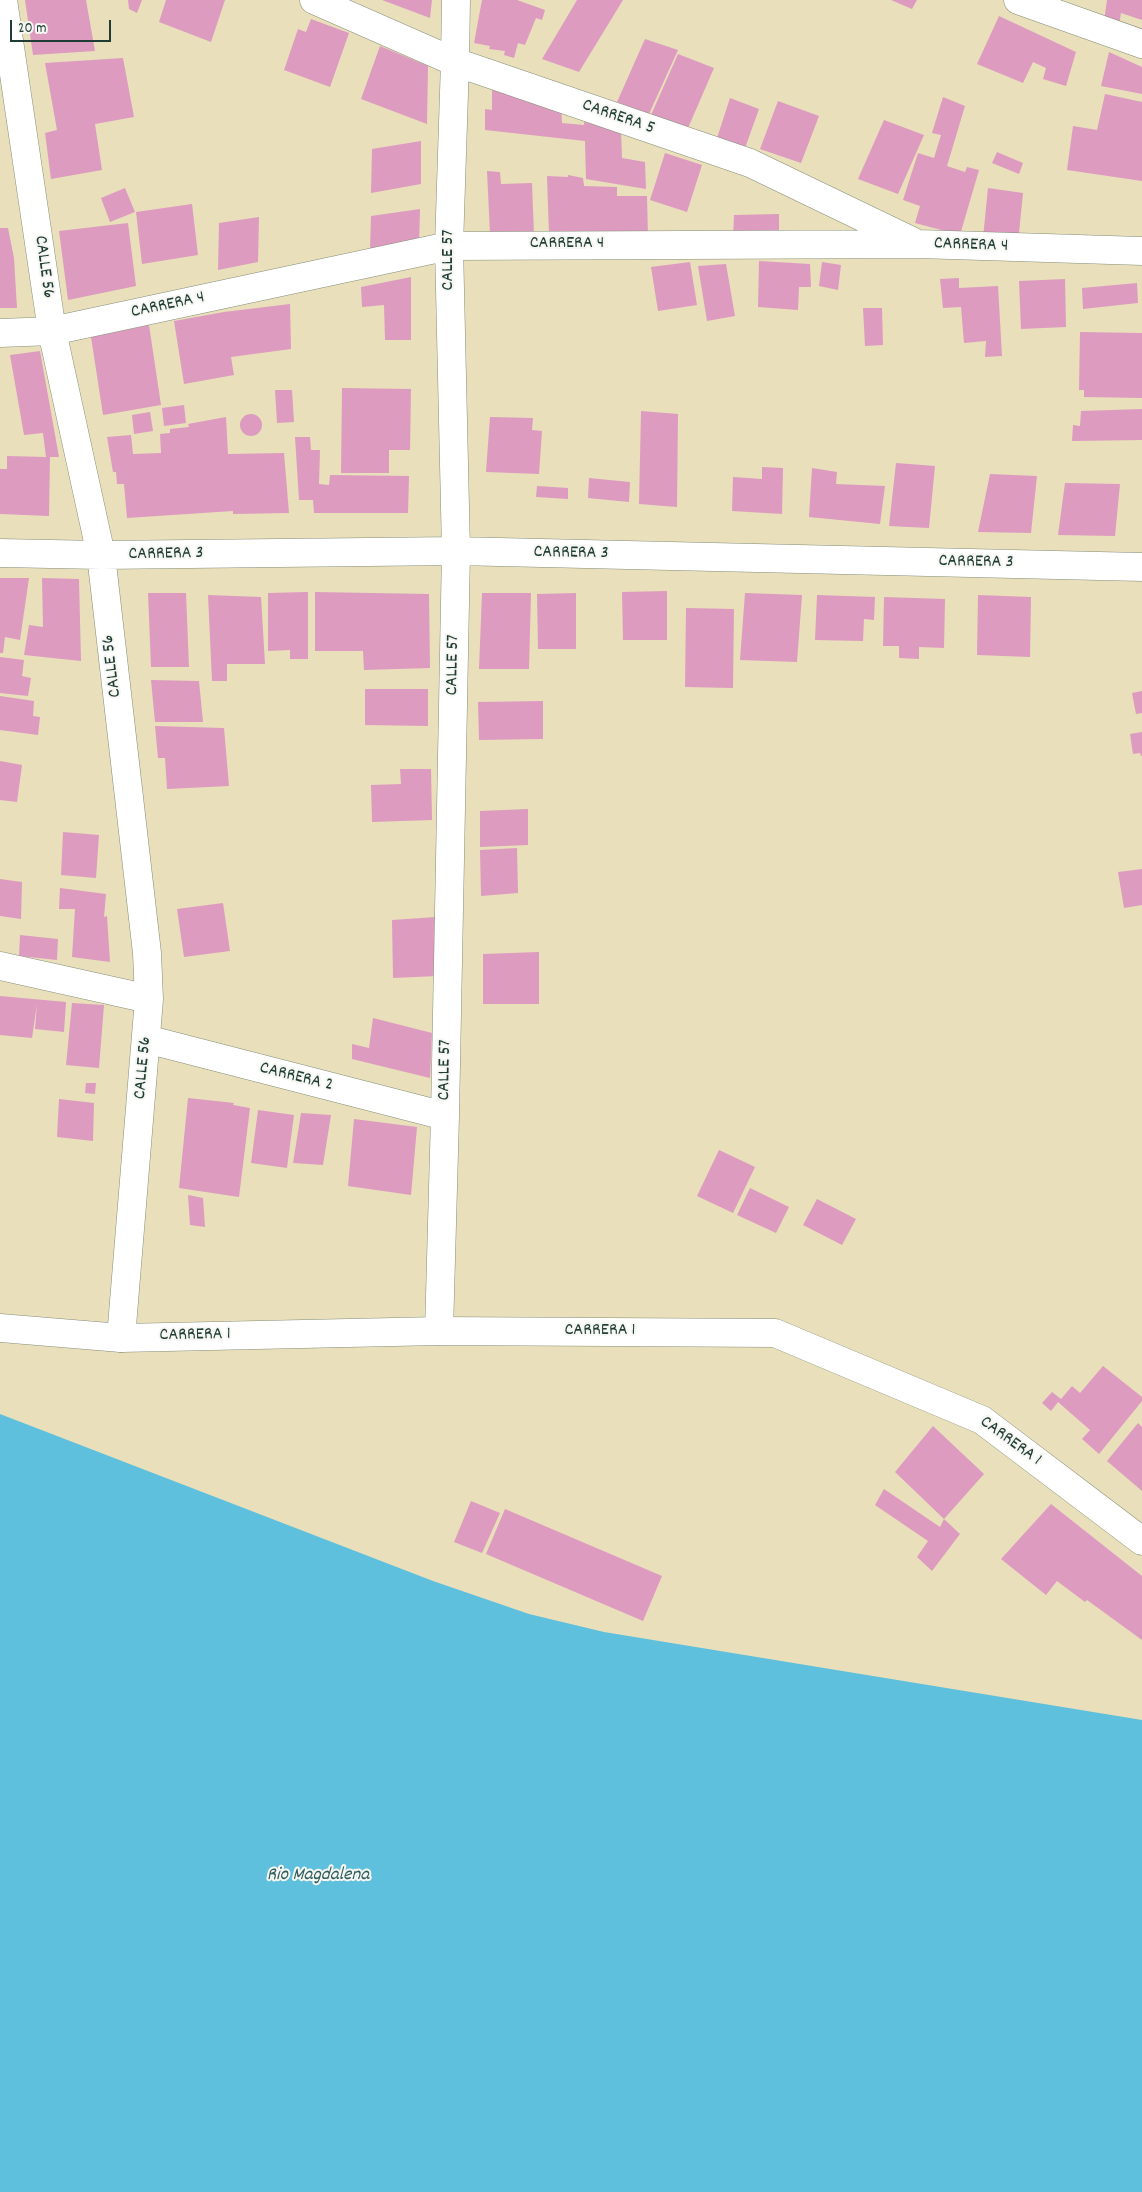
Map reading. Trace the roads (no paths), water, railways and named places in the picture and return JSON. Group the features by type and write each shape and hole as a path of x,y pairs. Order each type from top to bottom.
{"main road":[{"name":"CALLE 56","path":"3,0 52,331 100,555 146,953 149,999 121,1338"},
{"name":"CARRERA 5","path":"314,0 456,62 750,163 918,244"},
{"name":"CALLE 57","path":"439,1331 446,1116 456,551 448,246 456,62 456,0"},
{"path":"1018,0 1142,44"},
{"name":"CARRERA 4","path":"0,333 52,331 448,246 918,244 1142,251"},
{"name":"CARRERA 3","path":"0,553 100,555 456,551 1142,567"},
{"path":"0,966 149,999"},
{"name":"CARRERA 2","path":"146,1039 446,1116"},
{"name":"CARRERA 1","path":"0,1328 121,1338 439,1331 775,1333 982,1420 1142,1541"}],"water":[{"name":"Rio Magdalena","path":"0,1414 433,1581 529,1614 604,1632 1142,1720 1142,2192 0,2192"}]}
